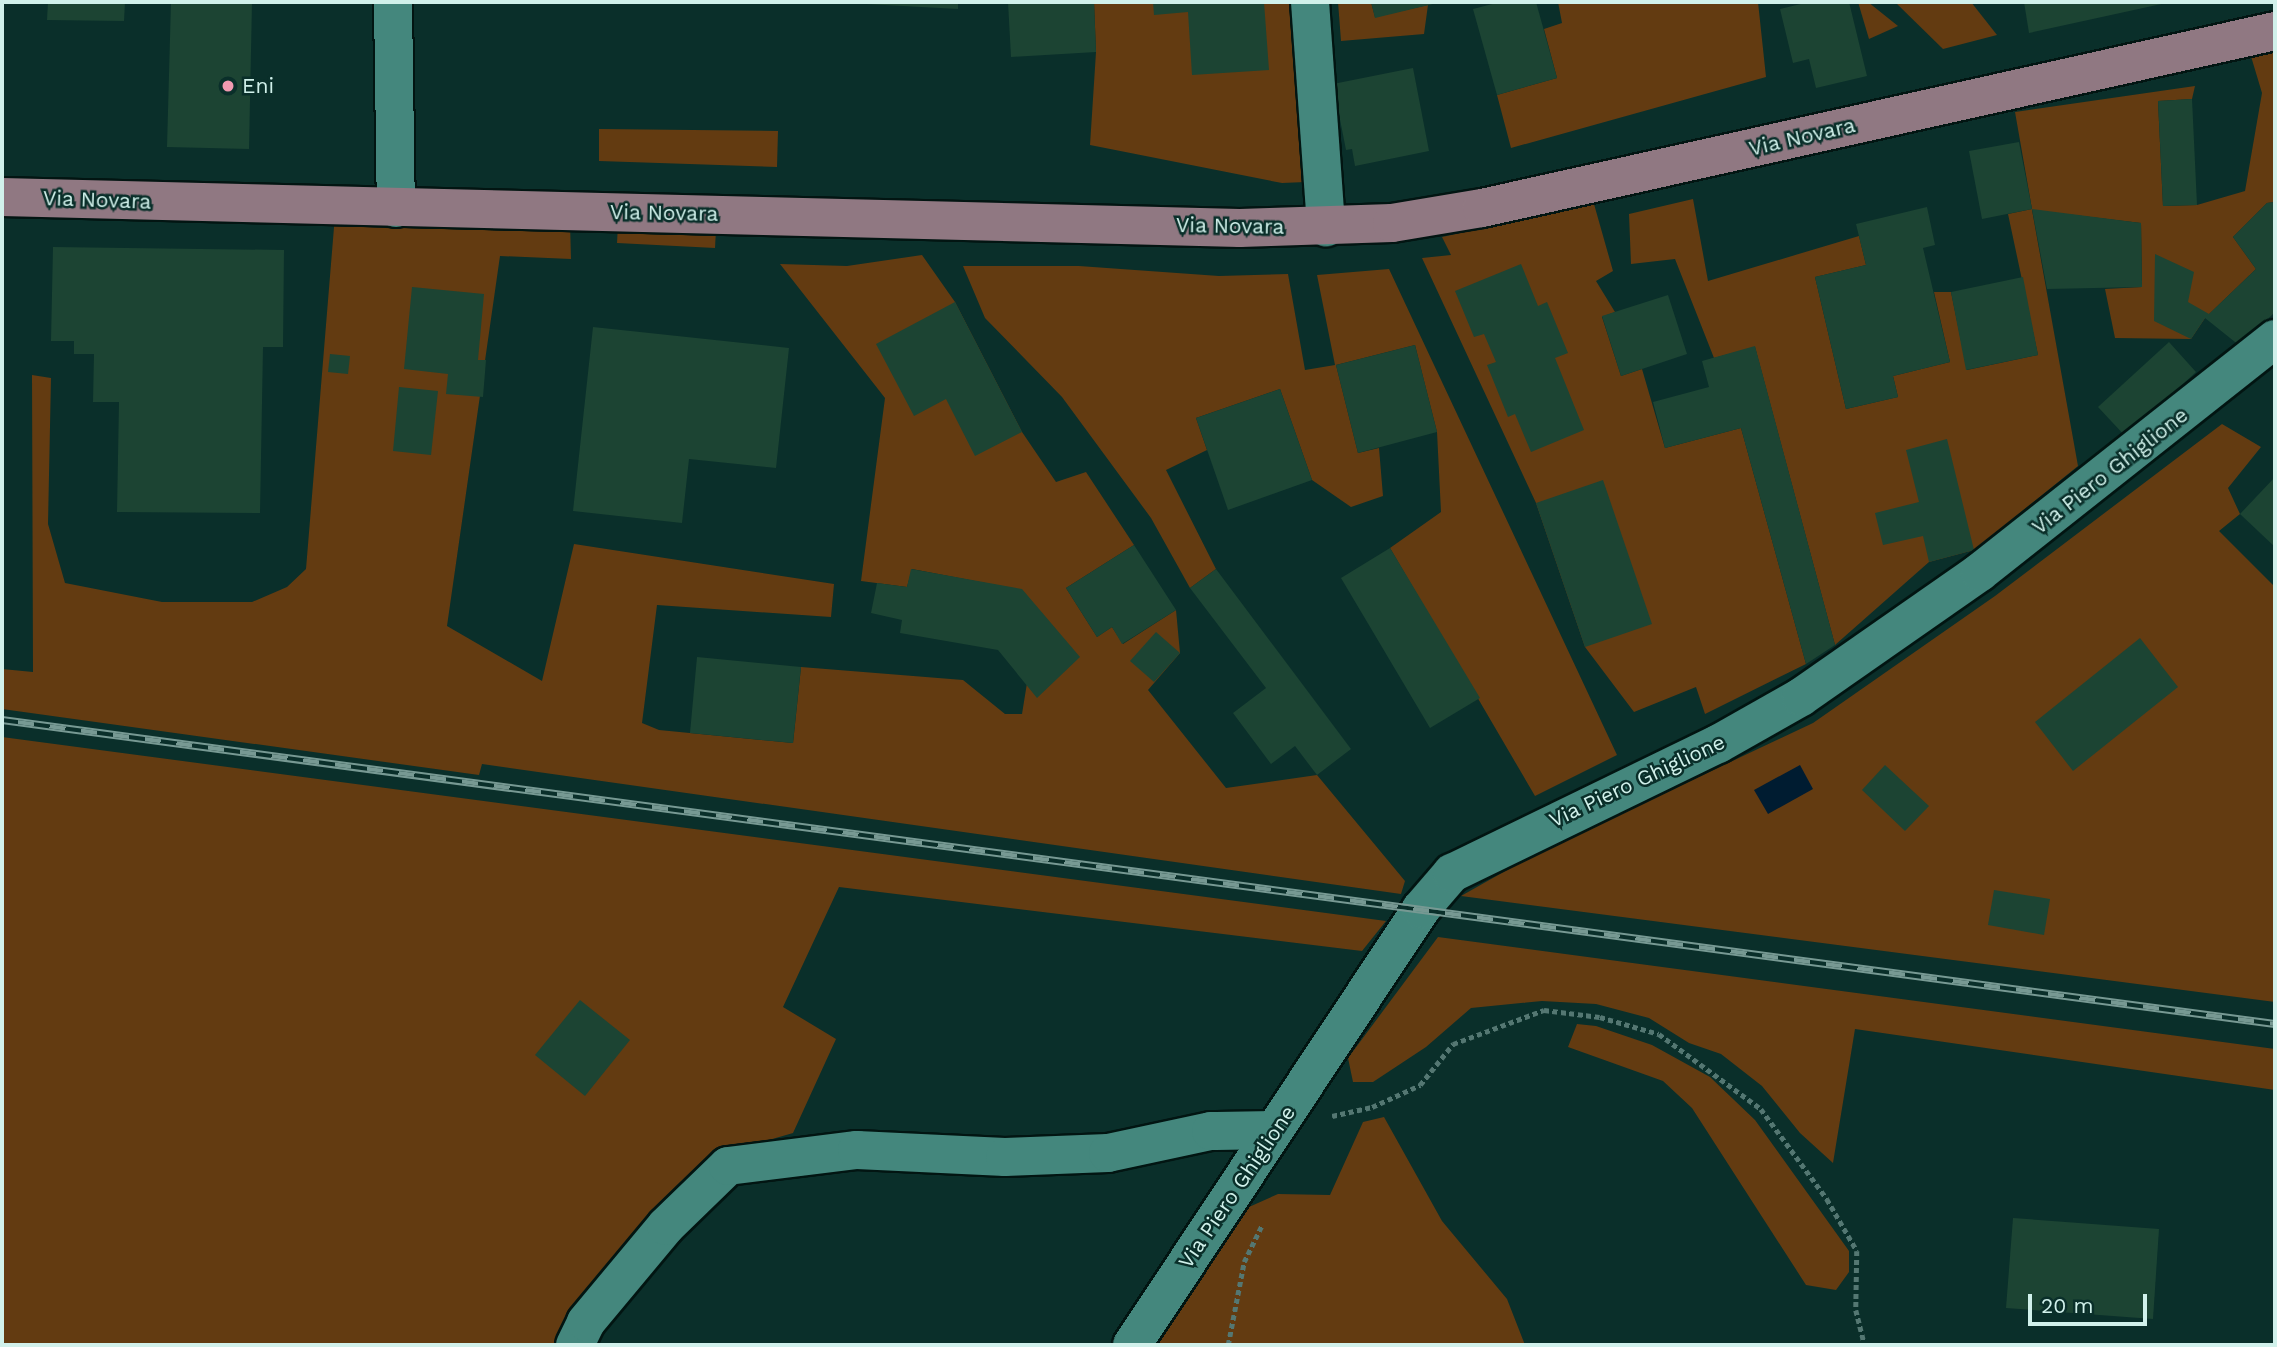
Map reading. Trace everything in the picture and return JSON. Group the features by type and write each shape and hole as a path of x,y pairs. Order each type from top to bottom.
{"main road":[{"name":"Via Novara","path":"2,198 1325,227 1482,208 2275,31"}],"street":[{"path":"393,2 396,208"},
{"path":"1310,2 1325,227"},
{"name":"Via Piero Ghiglione","path":"1132,1345 1421,909 1452,873 1718,744 1801,697 1980,572 2275,340"},
{"path":"575,1345 586,1322 666,1226 728,1166 857,1150 1005,1157 1108,1153 1211,1131 1274,1130"}],"path":[{"path":"1274,1130 1371,1107 1420,1085 1453,1044 1545,1010 1600,1017 1659,1034 1761,1109 1827,1199 1857,1251 1856,1310 1865,1345"},
{"path":"1228,1345 1244,1262 1267,1217"}],"shaded area":[{"path":"1094,2 1292,2 1306,182 1282,183 1090,145 1096,52"},
{"path":"1338,2 1371,2 1375,17 1428,5 1424,34 1341,41"},
{"path":"1558,2 1758,2 1766,77 1511,148 1497,95 1557,78 1544,29 1562,23"},
{"path":"1858,2 1868,2 1898,26 1869,39"},
{"path":"1895,2 1971,2 1997,35 1943,49"},
{"path":"2275,47 2275,202 2267,203 2233,237 2256,269 2205,318 2191,339 2115,338 2105,289 2142,287 2141,223 2032,210 2078,466 1974,550 1929,562 1835,645 1755,347 1714,358 1675,259 1631,264 1629,214 1693,199 1708,281 1859,236 1866,265 1815,277 1846,409 1898,397 1893,376 1950,362 1934,292 1951,292 1967,370 2038,355 2008,214 2032,209 2015,112 2195,86 2192,99 2158,101 2163,206 2197,205 2245,191 2262,93 2250,53"},
{"path":"599,129 778,131 777,167 599,161"},
{"path":"1594,204 1613,271 1596,281 1615,312 1602,317 1621,376 1642,369 1665,448 1741,428 1806,664 1705,714 1696,687 1634,712 1585,647 1536,503 1422,258 1451,255 1442,237"},
{"path":"335,215 570,222 571,259 500,256 447,626 542,681 574,544 834,584 831,617 657,605 642,723 659,730 793,743 801,667 963,680 1005,714 1022,714 1027,683 1022,590 912,569 907,587 861,581 885,398 780,264 847,266 922,255 955,302 1022,432 1056,482 1086,472 1134,545 1066,588 1097,637 1112,627 1123,644 1176,610 1180,653 1148,690 1226,788 1317,775 1405,881 1401,894 482,764 479,775 2,709 2,669 33,672 32,375 51,378 48,524 65,583 162,602 252,602 287,587 306,569"},
{"path":"618,225 716,230 715,248 617,243"},
{"path":"963,266 1079,266 1219,276 1288,274 1305,370 1335,365 1317,275 1389,269 1617,755 1535,796 1390,548 1441,512 1437,432 1415,345 1336,365 1358,453 1379,448 1383,496 1351,507 1312,480 1280,389 1196,418 1207,450 1166,470 1216,569 1190,588 1151,518 1062,397 985,318"},
{"path":"2222,424 2261,447 2228,488 2240,514 2219,531 2275,587 2275,1002 1461,896 1537,853 1813,723 1995,596"},
{"path":"2,737 1386,921 1362,951 839,887 783,1007 836,1039 793,1133 724,1153 572,1317 556,1345 2,1345"},
{"path":"1438,937 2275,1049 2275,1090 1855,1029 1833,1163 1800,1133 1762,1086 1721,1054 1689,1043 1649,1018 1596,1004 1542,1001 1471,1008 1426,1047 1373,1082 1353,1082 1348,1058"},
{"path":"1577,1024 1596,1026 1652,1045 1710,1077 1755,1120 1849,1251 1849,1272 1836,1290 1806,1285 1692,1108 1663,1081 1568,1047"},
{"path":"1384,1117 1442,1221 1507,1299 1525,1345 1156,1345 1249,1207 1278,1194 1330,1195 1363,1122"}],"water":[{"path":"1800,765 1813,789 1768,814 1754,790"}],"building":[{"path":"48,2 125,2 124,21 47,20"},
{"path":"171,2 252,2 249,149 167,147"},
{"path":"829,2 958,2 958,9"},
{"path":"1008,2 1094,2 1096,52 1011,57"},
{"path":"1153,2 1264,2 1269,70 1192,75 1188,12 1154,15"},
{"path":"1371,2 1436,2 1437,3 1375,18"},
{"path":"1500,2 1536,2 1557,78 1497,95 1473,9"},
{"path":"1809,2 1849,2 1867,76 1816,88 1809,59 1793,63 1780,9"},
{"path":"2024,2 2166,2 2166,3 2029,33"},
{"path":"1413,68 1429,151 1355,166 1352,149 1346,150 1333,84"},
{"path":"2192,99 2197,205 2163,206 2158,101"},
{"path":"2019,142 2032,209 1982,219 1969,151"},
{"path":"2275,202 2275,312 2240,346 2205,318 2191,339 2154,321 2155,254 2194,272 2188,302 2209,314 2256,269 2233,237 2267,203"},
{"path":"1927,207 1935,245 1923,248 1950,362 1893,376 1898,397 1846,409 1815,277 1866,265 1856,224"},
{"path":"2032,209 2141,223 2142,287 2047,289"},
{"path":"53,247 284,250 283,347 263,347 260,513 117,512 119,402 93,402 94,354 74,354 74,341 51,341"},
{"path":"1521,264 1538,306 1547,302 1568,353 1555,358 1584,430 1531,452 1515,414 1508,417 1487,365 1496,362 1484,334 1474,337 1455,291"},
{"path":"2023,277 2038,355 1966,370 1951,292"},
{"path":"412,287 484,294 478,360 486,360 483,397 446,394 448,374 404,369"},
{"path":"1668,295 1687,354 1621,376 1602,316"},
{"path":"955,302 1022,432 975,456 946,399 914,416 876,344"},
{"path":"593,327 789,348 776,468 689,459 682,523 573,511"},
{"path":"2169,342 2196,372 2126,437 2098,407"},
{"path":"1415,345 1437,432 1358,453 1336,365"},
{"path":"1755,346 1835,645 1806,664 1741,428 1665,448 1653,402 1709,387 1702,361"},
{"path":"330,354 350,356 348,374 328,372"},
{"path":"399,387 438,391 431,455 393,451"},
{"path":"1280,389 1312,480 1228,510 1196,418"},
{"path":"1947,439 1974,550 1929,562 1923,536 1883,545 1875,513 1919,502 1906,450"},
{"path":"2275,477 2275,547 2240,514"},
{"path":"1603,480 1652,624 1585,647 1536,503"},
{"path":"1134,545 1176,610 1122,644 1112,627 1097,637 1066,588"},
{"path":"1390,548 1480,698 1430,728 1341,578"},
{"path":"911,569 1022,589 1080,657 1037,698 998,650 900,633 902,620 871,613 877,583 907,587"},
{"path":"1216,569 1351,749 1317,775 1295,746 1271,764 1233,713 1266,688 1190,588"},
{"path":"1156,632 1180,653 1154,682 1130,661"},
{"path":"2140,638 2178,687 2073,771 2035,722"},
{"path":"697,657 801,667 793,743 690,733"},
{"path":"1885,765 1929,806 1905,831 1862,790"},
{"path":"1994,890 2050,899 2044,935 1988,925"},
{"path":"580,1000 630,1040 585,1096 535,1055"},
{"path":"2013,1218 2159,1229 2153,1319 2006,1308"}],"railway":[{"path":"2,720 2275,1024"}],"place":[{"name":"Eni","path":"228,86"}]}
